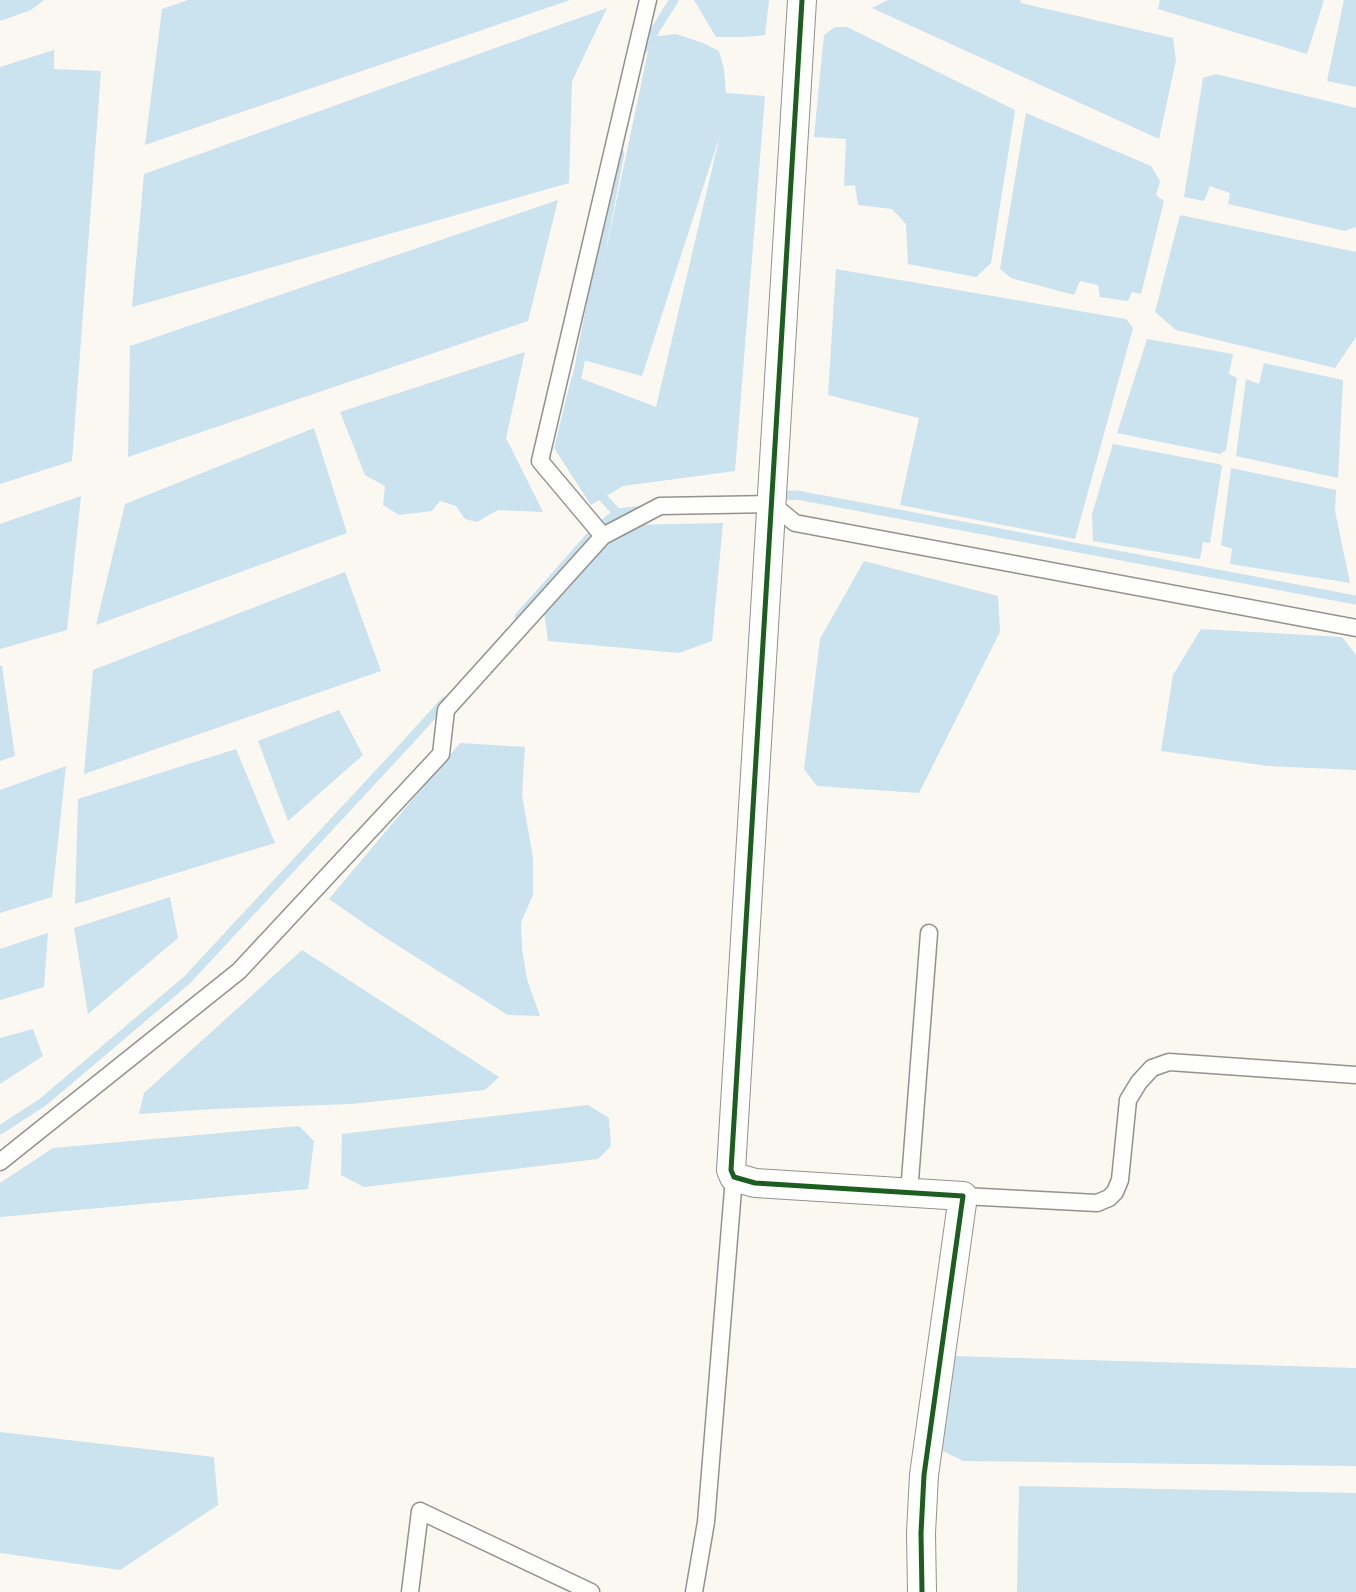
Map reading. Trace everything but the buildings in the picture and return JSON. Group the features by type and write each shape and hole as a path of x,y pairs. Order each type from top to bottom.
{"street":[{"path":"802,0 731,1170 734,1178 755,1183 962,1196 924,1475 921,1533 922,1592"}],"lane":[{"path":"603,536 540,461 648,0"},
{"path":"0,1162 239,971 441,754 446,710 603,536 660,506 772,504 795,524 1356,628"},
{"path":"909,1194 929,934"},
{"path":"962,1196 1097,1203 1109,1198 1115,1192 1120,1180 1128,1100 1139,1082 1152,1068 1169,1062 1356,1075"},
{"path":"694,1592 706,1522 734,1178"},
{"path":"410,1592 420,1511 591,1592"}],"water":[{"path":"0,0 44,0 31,10 0,21"},
{"path":"188,0 570,0 145,145 162,9"},
{"path":"694,0 769,0 765,35 716,37"},
{"path":"888,0 1020,0 1021,3 1173,38 1176,60 1159,139 872,8"},
{"path":"1160,0 1324,0 1307,54 1158,9"},
{"path":"1344,0 1356,0 1356,87 1327,81"},
{"path":"607,8 572,81 569,183 132,307 144,174"},
{"path":"835,27 847,27 1015,110 991,263 976,277 908,264 906,224 892,209 858,205 855,185 844,186 846,139 814,137 824,35"},
{"path":"676,34 703,43 719,51 724,69 726,93 765,96 735,471 623,486 591,505 554,448 572,375 656,407 720,135 642,376 583,360 651,37"},
{"path":"54,50 54,69 101,71 72,461 0,484 0,67"},
{"path":"1216,74 1356,108 1356,227 1345,231 1228,204 1230,193 1210,186 1204,201 1184,197 1203,78"},
{"path":"1026,113 1151,166 1160,181 1156,195 1164,201 1141,294 1132,292 1128,301 1100,297 1098,285 1080,281 1074,295 1011,278 1000,269"},
{"path":"558,200 528,321 128,457 130,346"},
{"path":"1180,215 1356,252 1356,337 1335,368 1176,330 1155,312"},
{"path":"836,269 1126,319 1133,328 1075,539 900,505 919,418 828,395"},
{"path":"1147,339 1233,354 1229,374 1237,378 1226,450 1220,454 1117,433"},
{"path":"525,352 506,438 543,512 498,510 477,522 465,519 456,506 440,501 432,511 399,515 383,505 385,486 365,475 340,412"},
{"path":"1264,363 1343,380 1338,478 1236,456 1246,379 1259,384"},
{"path":"314,428 347,533 96,625 125,504"},
{"path":"1113,444 1222,466 1210,543 1203,542 1200,559 1093,541 1092,514"},
{"path":"1231,468 1336,490 1335,511 1350,583 1230,564 1232,549 1221,545"},
{"path":"81,496 67,630 0,649 0,524"},
{"path":"723,523 712,641 679,653 548,641 544,611 571,574 629,525"},
{"path":"864,561 998,596 1000,632 919,793 817,786 804,769 820,639"},
{"path":"345,572 381,671 84,774 93,670"},
{"path":"1201,629 1342,637 1356,655 1356,770 1268,766 1161,751 1173,675"},
{"path":"0,666 2,666 15,756 0,761"},
{"path":"339,710 363,755 288,821 258,741"},
{"path":"460,743 525,747 522,795 533,858 533,895 521,922 522,949 527,979 540,1016 508,1015 381,935 329,899"},
{"path":"236,749 275,843 75,904 78,799"},
{"path":"66,766 52,897 0,913 0,790"},
{"path":"170,897 178,938 88,1014 74,928"},
{"path":"48,933 44,987 0,1000 0,949"},
{"path":"302,950 499,1077 485,1090 351,1104 213,1109 139,1114 144,1093"},
{"path":"33,1029 43,1056 0,1084 0,1038"},
{"path":"588,1105 609,1118 611,1146 598,1159 364,1187 341,1175 342,1134"},
{"path":"299,1126 314,1141 308,1189 0,1217 0,1183 53,1148"},
{"path":"952,1356 1356,1368 1356,1466 963,1461 941,1450"},
{"path":"0,1432 214,1457 218,1505 120,1570 0,1553"},
{"path":"1019,1486 1356,1493 1356,1592 1017,1592"}],"waterway":[{"path":"640,54 674,0"},
{"path":"575,388 620,153"},
{"path":"596,490 617,513"},
{"path":"774,496 797,495 1356,600"},
{"path":"519,617 595,531 617,513 644,510"},
{"path":"0,1130 43,1102 187,980 445,701"}],"cycle path":[{"path":"802,0 731,1170 734,1177 755,1183 963,1196 924,1475 921,1533 922,1592"}]}
